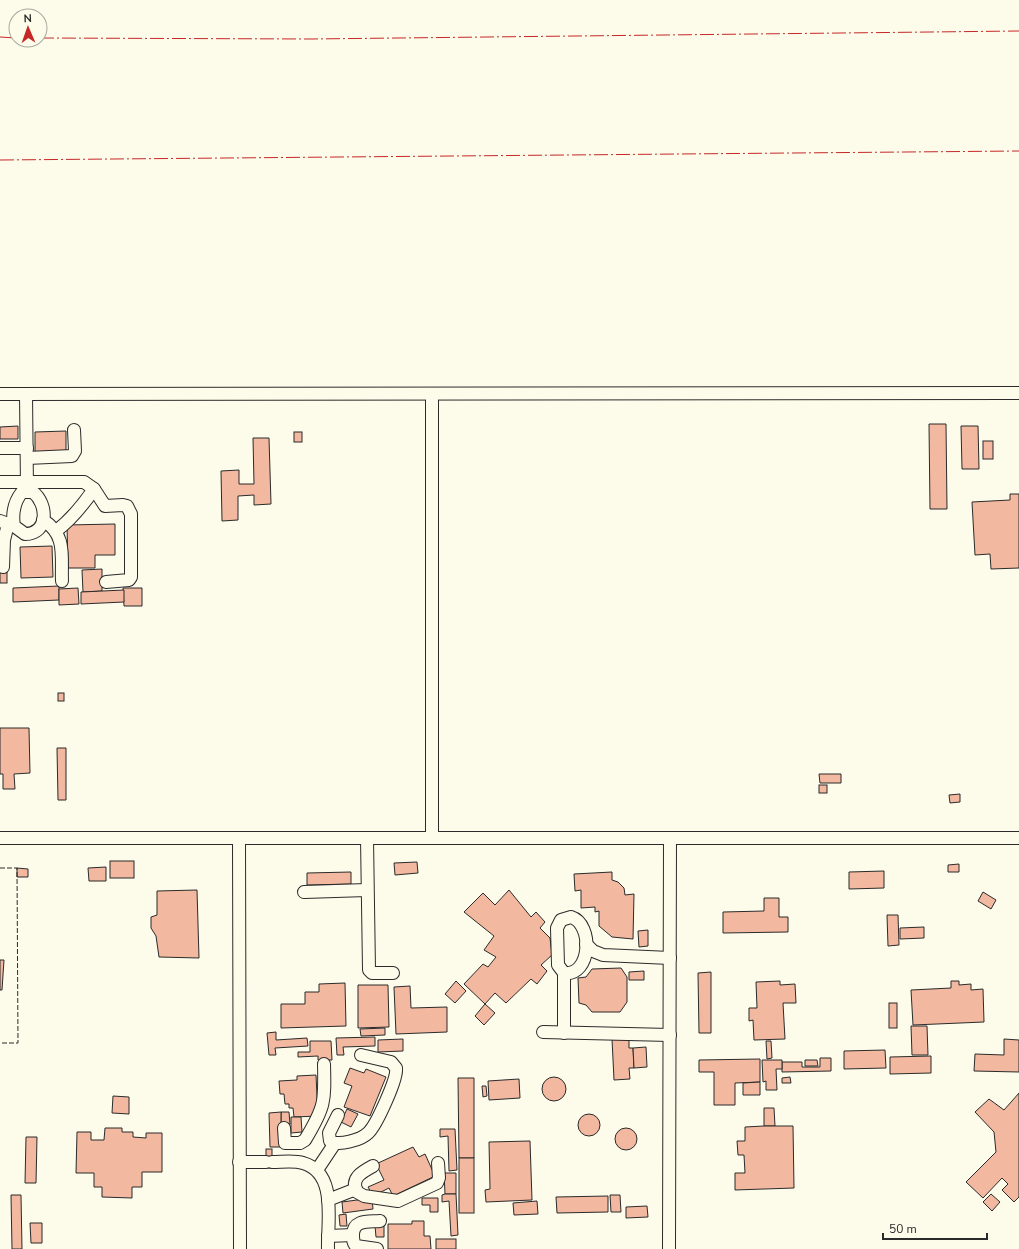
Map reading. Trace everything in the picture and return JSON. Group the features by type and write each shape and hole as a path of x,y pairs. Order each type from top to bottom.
{"street":[{"path":"0,394 1019,393"},
{"path":"3,566 4,540 7,524 13,514 16,502 27,486 26,394"},
{"path":"432,394 432,838"},
{"path":"0,448 27,453 72,456 75,451 74,430"},
{"path":"0,482 27,486 79,481 89,484 94,489 102,504 105,506 123,505 130,510 132,577 129,580 106,582"},
{"path":"7,524 24,534 31,534 42,527 44,514 41,501 27,486"},
{"path":"56,530 73,517 94,489"},
{"path":"43,520 56,530 60,537 62,581"},
{"path":"0,838 1019,838"},
{"path":"239,838 240,1249"},
{"path":"367,838 369,970 372,973 393,973"},
{"path":"669,1249 670,838"},
{"path":"304,892 367,890"},
{"path":"564,973 569,974 578,969 585,956 586,944 582,926 575,919 566,918 558,924 557,928 558,965 564,973 564,1033"},
{"path":"586,944 593,951 603,955 670,958"},
{"path":"543,1032 670,1035"},
{"path":"338,1115 328,1136 330,1141 335,1143 360,1138 370,1131 395,1079 396,1068 391,1062 360,1055"},
{"path":"284,1128 284,1142 294,1144 304,1142 321,1112 325,1095 324,1064"},
{"path":"317,1170 335,1143"},
{"path":"294,1144 294,1162"},
{"path":"239,1162 294,1162 302,1163 317,1170 326,1184 328,1200 328,1249"},
{"path":"373,1166 358,1176 355,1185 357,1192 364,1196 393,1202 402,1200 437,1183 439,1178 438,1163"},
{"path":"328,1200 356,1189"},
{"path":"377,1249 356,1246 353,1242 353,1235 354,1228 358,1223 380,1221"},
{"path":"328,1236 353,1235"}],"building":[{"path":"929,424 946,424 947,509 930,509"},
{"path":"18,426 18,439 0,439 0,427"},
{"path":"961,426 978,426 979,469 962,469"},
{"path":"66,431 66,452 35,453 35,432"},
{"path":"294,432 302,432 302,442 294,442"},
{"path":"253,438 269,438 271,504 254,505 254,495 238,496 238,520 222,521 221,471 239,470 239,484 254,484"},
{"path":"983,441 993,441 993,459 983,459"},
{"path":"1010,494 1019,494 1019,568 991,569 990,554 975,555 972,502 1010,500"},
{"path":"115,524 115,555 95,555 95,568 68,568 67,525"},
{"path":"52,546 53,577 21,578 20,547"},
{"path":"0,568 7,568 7,583 0,583"},
{"path":"102,569 102,591 83,592 82,570"},
{"path":"59,586 59,600 13,602 13,588"},
{"path":"78,588 79,604 59,605 59,589"},
{"path":"123,588 142,588 142,606 124,606"},
{"path":"124,590 124,602 81,604 81,592"},
{"path":"58,693 64,693 64,701 58,701"},
{"path":"0,728 29,728 30,773 14,774 15,789 3,789 3,774 0,774"},
{"path":"57,748 66,748 66,800 58,800"},
{"path":"819,774 841,774 841,783 820,783"},
{"path":"819,785 827,785 827,793 819,793"},
{"path":"960,794 960,802 950,803 949,795"},
{"path":"110,861 134,861 134,878 110,878"},
{"path":"417,862 418,873 395,875 394,863"},
{"path":"959,864 959,872 948,872 948,865"},
{"path":"106,867 106,881 89,881 88,868"},
{"path":"17,868 28,869 28,877 17,877"},
{"path":"884,871 884,888 849,889 849,872"},
{"path":"351,872 351,884 307,885 307,873"},
{"path":"612,872 612,880 618,882 624,888 625,895 634,894 633,939 612,937 599,926 599,911 595,912 595,907 581,908 581,890 575,891 574,874"},
{"path":"197,890 199,958 159,957 156,936 151,928 151,917 157,915 157,891"},
{"path":"509,890 531,917 536,912 545,922 540,928 550,938 552,955 541,965 547,971 537,984 531,979 506,1003 495,993 485,1004 464,984 483,964 488,967 496,957 484,950 494,936 464,912 483,893 495,905"},
{"path":"983,892 996,900 991,909 978,901"},
{"path":"764,898 779,898 779,917 788,917 788,932 723,933 723,912 764,911"},
{"path":"887,915 898,915 899,945 888,946"},
{"path":"924,927 924,938 900,939 900,928"},
{"path":"648,930 648,946 639,947 638,931"},
{"path":"0,960 4,960 2,990 0,990"},
{"path":"621,968 627,977 627,1002 620,1012 592,1012 586,1005 579,1003 578,978 586,977 592,969"},
{"path":"644,971 644,980 629,980 629,972"},
{"path":"711,972 711,1033 699,1033 698,973"},
{"path":"456,981 466,991 455,1003 445,994"},
{"path":"780,981 780,985 795,984 796,1003 783,1003 785,1039 754,1040 753,1020 749,1021 749,1008 757,1008 756,982"},
{"path":"951,981 959,981 959,985 971,984 971,990 983,989 984,1022 913,1025 911,990 951,988"},
{"path":"345,983 346,1026 281,1028 281,1004 305,1004 305,992 319,992 319,984"},
{"path":"358,985 388,985 389,1027 358,1028"},
{"path":"410,986 411,1008 447,1007 447,1032 396,1034 394,987"},
{"path":"889,1003 897,1003 897,1028 889,1028"},
{"path":"485,1004 495,1013 484,1025 475,1016"},
{"path":"911,1026 927,1026 928,1055 912,1055"},
{"path":"385,1028 385,1035 361,1036 360,1029"},
{"path":"276,1032 276,1040 307,1038 308,1046 275,1048 276,1055 269,1055 267,1033"},
{"path":"375,1037 375,1046 343,1047 344,1055 337,1055 336,1038"},
{"path":"629,1038 629,1048 633,1048 634,1068 629,1068 630,1079 614,1080 612,1039"},
{"path":"403,1039 403,1051 378,1052 378,1040"},
{"path":"1004,1039 1019,1040 1019,1072 974,1071 975,1054 1004,1055"},
{"path":"310,1041 331,1041 332,1060 318,1060 318,1056 298,1057 298,1052 310,1052"},
{"path":"766,1041 771,1041 772,1058 767,1059"},
{"path":"646,1047 647,1067 634,1068 633,1048"},
{"path":"885,1050 886,1068 844,1069 844,1051"},
{"path":"931,1056 931,1073 890,1074 890,1057"},
{"path":"820,1058 831,1058 831,1071 782,1072 782,1062 802,1062 802,1067 820,1067"},
{"path":"760,1059 760,1082 735,1083 735,1105 714,1105 714,1072 699,1072 699,1060"},
{"path":"762,1060 782,1060 782,1069 776,1069 777,1090 766,1090 766,1081 763,1082"},
{"path":"805,1060 817,1060 818,1066 805,1066"},
{"path":"350,1068 364,1073 366,1069 386,1077 370,1116 344,1107 352,1086 344,1083"},
{"path":"316,1075 318,1116 294,1117 293,1108 289,1108 289,1104 285,1104 284,1094 280,1094 279,1081 297,1080 297,1076"},
{"path":"554,1077 559,1078 565,1084 565,1094 559,1100 554,1101 549,1100 543,1094 542,1089 543,1084 549,1078"},
{"path":"790,1077 791,1083 782,1083 782,1078"},
{"path":"458,1078 474,1078 474,1158 459,1158"},
{"path":"519,1079 520,1098 489,1100 488,1081"},
{"path":"760,1082 760,1095 743,1095 743,1083"},
{"path":"482,1086 486,1086 487,1096 483,1097"},
{"path":"1019,1093 1019,1197 1014,1202 1002,1190 1008,1184 1002,1178 983,1198 966,1182 996,1152 994,1132 975,1112 989,1099 1004,1110"},
{"path":"113,1096 129,1097 129,1114 112,1113"},
{"path":"764,1108 774,1108 775,1126 764,1126"},
{"path":"347,1109 358,1114 351,1127 341,1122"},
{"path":"281,1112 289,1112 290,1124 281,1124"},
{"path":"281,1112 281,1147 270,1147 269,1113"},
{"path":"589,1114 593,1115 599,1121 599,1129 593,1135 589,1136 585,1135 579,1129 578,1125 579,1121 585,1115"},
{"path":"291,1117 301,1117 302,1132 291,1133"},
{"path":"793,1126 794,1188 735,1190 735,1173 745,1173 744,1155 738,1155 737,1141 745,1141 745,1127"},
{"path":"105,1128 122,1128 122,1132 133,1132 133,1137 146,1138 146,1133 162,1133 162,1172 142,1172 142,1187 132,1187 132,1198 102,1197 102,1187 94,1187 94,1173 76,1173 77,1132 91,1132 91,1140 104,1140"},
{"path":"626,1128 630,1129 636,1135 636,1143 630,1149 626,1150 622,1149 616,1143 615,1139 616,1135 622,1129"},
{"path":"440,1129 455,1129 457,1170 449,1171 448,1136 440,1137"},
{"path":"26,1137 37,1137 36,1183 25,1183"},
{"path":"530,1141 532,1200 486,1202 485,1190 490,1189 489,1142"},
{"path":"413,1147 419,1157 425,1154 435,1176 393,1196 389,1188 373,1196 368,1187 384,1180 376,1164"},
{"path":"266,1149 272,1149 272,1168 266,1168"},
{"path":"459,1158 474,1158 474,1213 459,1213"},
{"path":"444,1173 456,1173 456,1194 445,1194"},
{"path":"456,1194 458,1235 451,1236 449,1201 442,1202 442,1195"},
{"path":"991,1194 1000,1202 992,1211 983,1202"},
{"path":"11,1195 21,1195 22,1249 12,1249"},
{"path":"610,1195 620,1195 621,1212 611,1212"},
{"path":"608,1196 608,1212 557,1213 556,1197"},
{"path":"372,1198 373,1209 343,1213 342,1202"},
{"path":"422,1198 438,1198 438,1212 430,1212 430,1205 422,1205"},
{"path":"537,1201 538,1214 514,1215 513,1203"},
{"path":"647,1206 648,1217 626,1218 626,1207"},
{"path":"346,1214 347,1226 340,1226 339,1215"},
{"path":"412,1221 424,1221 424,1236 430,1236 431,1249 388,1249 388,1224 412,1224"},
{"path":"30,1223 42,1223 42,1243 31,1243"},
{"path":"375,1226 384,1226 384,1237 376,1237"},
{"path":"436,1239 456,1239 456,1249 436,1249"}],"fence":[{"path":"0,868 17,868 18,1043 0,1043"}],"power":[{"path":"48,38 310,39 1019,31"},
{"path":"0,37 8,38"},
{"path":"0,160 1019,151"}]}
